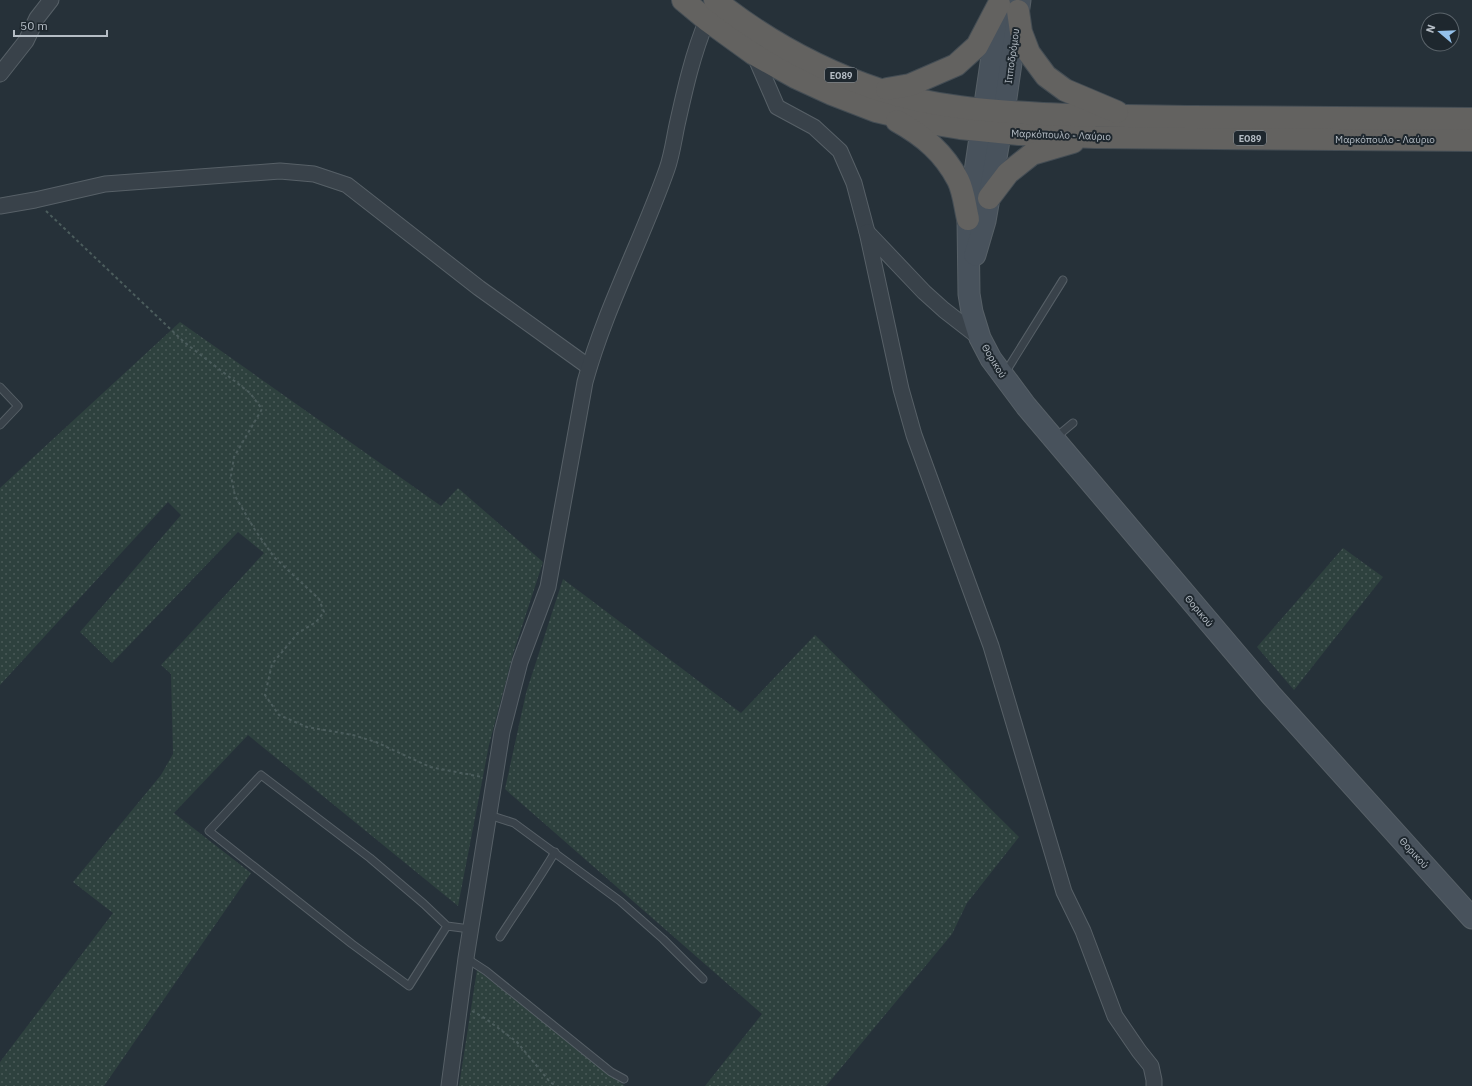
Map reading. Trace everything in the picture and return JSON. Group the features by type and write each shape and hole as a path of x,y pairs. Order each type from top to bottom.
{"highway":[{"name":"Μαρκόπουλο - Λαύριο","path":"683,0 711,10 761,33 831,71 879,100 923,122 992,122 1128,116 1472,119"},
{"path":"968,219 959,181 942,155 925,138 879,100 956,65 977,46 1009,4 1029,53 1046,76 1065,90 1128,116"},
{"name":"Μαρκόπουλο - Λαύριο","path":"711,10 754,54 795,77 832,94 879,100"},
{"name":"Μαρκόπουλο - Λαύριο","path":"992,122 1095,137 1472,140"},
{"path":"989,198 1008,173 1032,154 1095,137"}],"main road":[{"name":"Ιπποδρόμου","path":"992,122 1009,4"},
{"name":"Θορικού","path":"968,279 985,221 989,198 992,122"},
{"name":"Θορικού","path":"992,122 968,219 968,279 972,312 980,338 991,359 1054,440 1271,695 1472,918"}],"street":[{"path":"0,74 26,41 37,18 51,0"},
{"path":"449,1086 470,929 502,732 520,662 548,587 585,382 593,353 650,215 668,167 698,42 711,10"},
{"path":"754,54 777,107 814,127 840,152 854,183 914,435 991,646 1064,892 1082,931 1096,971 1115,1016 1151,1066 1154,1086"},
{"path":"0,206 35,200 105,184 280,171 314,174 347,185 479,288 589,367"},
{"path":"866,232 944,310 980,338"}],"lane":[{"path":"1003,376 1063,280"},
{"path":"0,387 18,406 0,425"},
{"path":"1054,440 1073,423"},
{"path":"447,926 409,986 352,944 209,831 261,775 370,858 424,904 447,926 470,929"},
{"path":"489,815 514,823 620,901 663,938 703,979"},
{"path":"500,937 555,852"},
{"path":"466,958 486,971 611,1072 624,1079"}],"path":[{"path":"35,200 184,342 250,393 262,410 234,457 231,476 236,496 255,530 274,556 319,599 324,612 316,622 298,633 272,664 265,695 279,715 307,727 353,735 376,742 430,767 495,780"},
{"path":"460,1005 486,1019 517,1042 550,1082 556,1086"}],"green space":[{"path":"180,322 441,506 458,488 543,562 513,654 489,745 458,906 248,735 174,813 251,873 104,1086 0,1086 0,1062 113,913 73,882 161,775 173,754 171,674 161,665 264,553 238,532 112,663 80,632 181,515 168,502 0,685 0,488"},
{"path":"1343,548 1383,577 1294,690 1257,647"},
{"path":"563,579 741,713 815,635 1019,837 967,903 952,934 826,1086 705,1086 762,1014 505,789 526,693"},
{"path":"477,970 625,1086 459,1086"}]}
